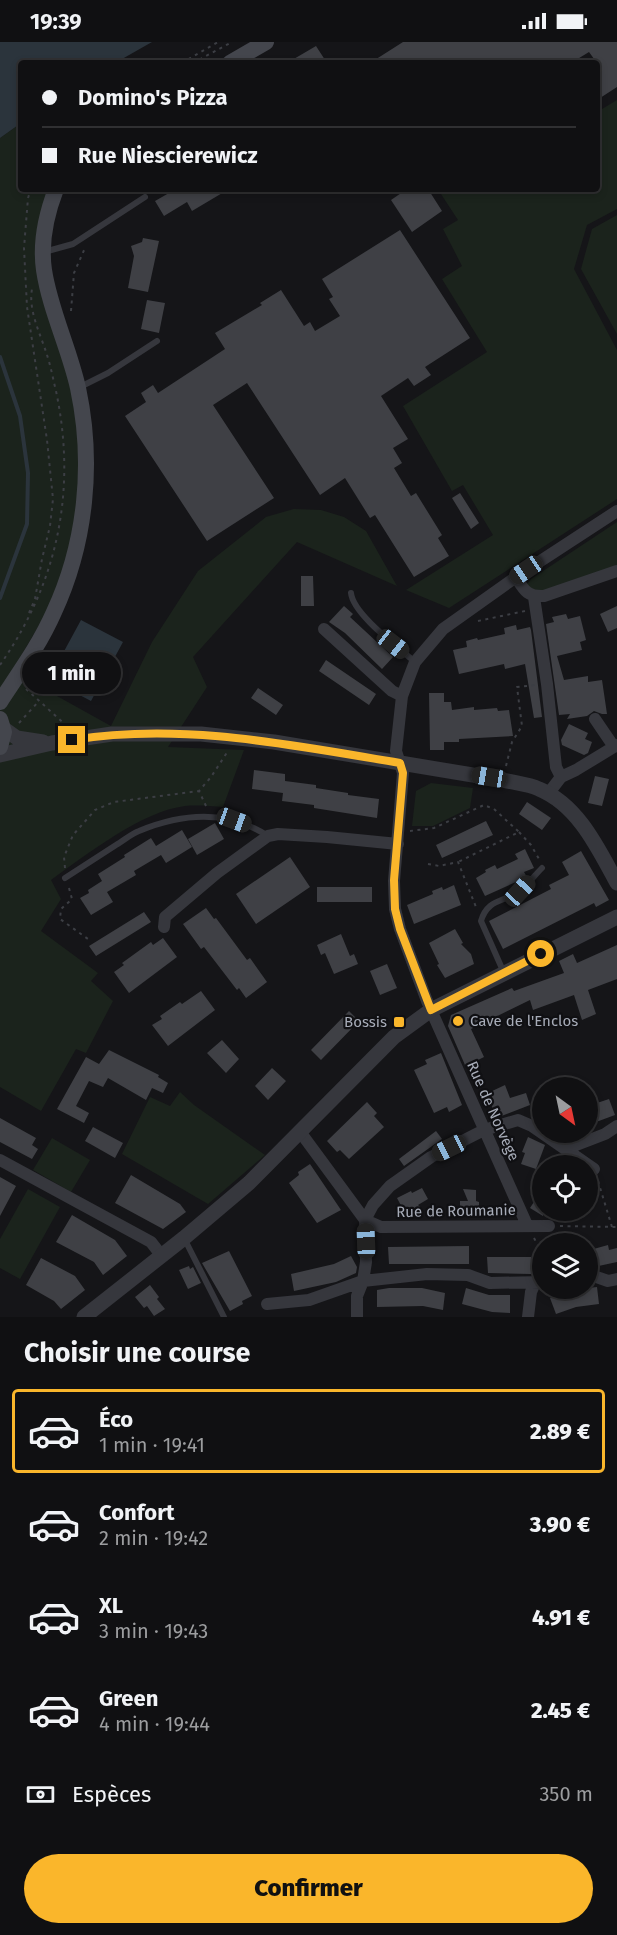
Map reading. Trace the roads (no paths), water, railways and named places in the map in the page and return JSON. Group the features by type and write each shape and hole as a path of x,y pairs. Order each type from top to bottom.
{"main road":[{"path":"235,60 266,42"},
{"path":"0,702 54,613 72,566 79,537 86,486 84,428 78,388 44,270 43,235 48,210 55,192"},
{"path":"0,747 8,723"}],"street":[{"name":"Rue de Norvège","path":"527,1225 431,1010 400,929 395,909 394,880 403,773 396,752 402,696 415,662 442,629 617,511"},
{"path":"534,602 617,571"},
{"path":"516,577 534,602 547,684 556,767 561,777"},
{"path":"324,629 392,692 402,696"},
{"path":"548,794 561,777 576,771 616,746 595,719"},
{"path":"8,723 20,740 52,743"},
{"path":"0,755 52,743 112,734 201,734 274,742 503,780 539,789 562,802 591,835 617,883"},
{"path":"164,927 165,917 217,873 268,836 279,834 398,838"},
{"path":"84,1317 249,1184 394,1037 431,1010 617,917"},
{"path":"357,1317 357,1296 363,1281 366,1262 365,1220 373,1205 390,1186 431,1157 484,1130 518,1120 532,1126 574,1155"},
{"path":"566,1149 605,1134 617,1126"},
{"path":"301,1132 365,1220"},
{"path":"0,1160 151,1242 161,1256"},
{"name":"Rue de Roumanie","path":"365,1220 381,1227 549,1226"},
{"path":"267,1304 309,1300 363,1281 427,1274 468,1275 490,1283 532,1282"},
{"path":"598,1278 608,1281 617,1279"},
{"path":"528,1317 532,1291"}],"lane":[{"path":"43,252 73,243 146,197"},
{"path":"78,388 108,373 157,341"},
{"path":"351,592 356,608 415,662"},
{"path":"65,878 138,831 188,817 210,815 234,820 268,836"},
{"path":"504,973 481,921 483,914 491,904 520,891 542,868"},
{"path":"184,1238 224,1317"}],"waterway":[{"path":"0,357 20,416 28,473 27,524 0,598"}],"place":[{"name":"Cave de l'Enclos","path":"458,1021"},
{"name":"Bossis","path":"399,1022"}]}
